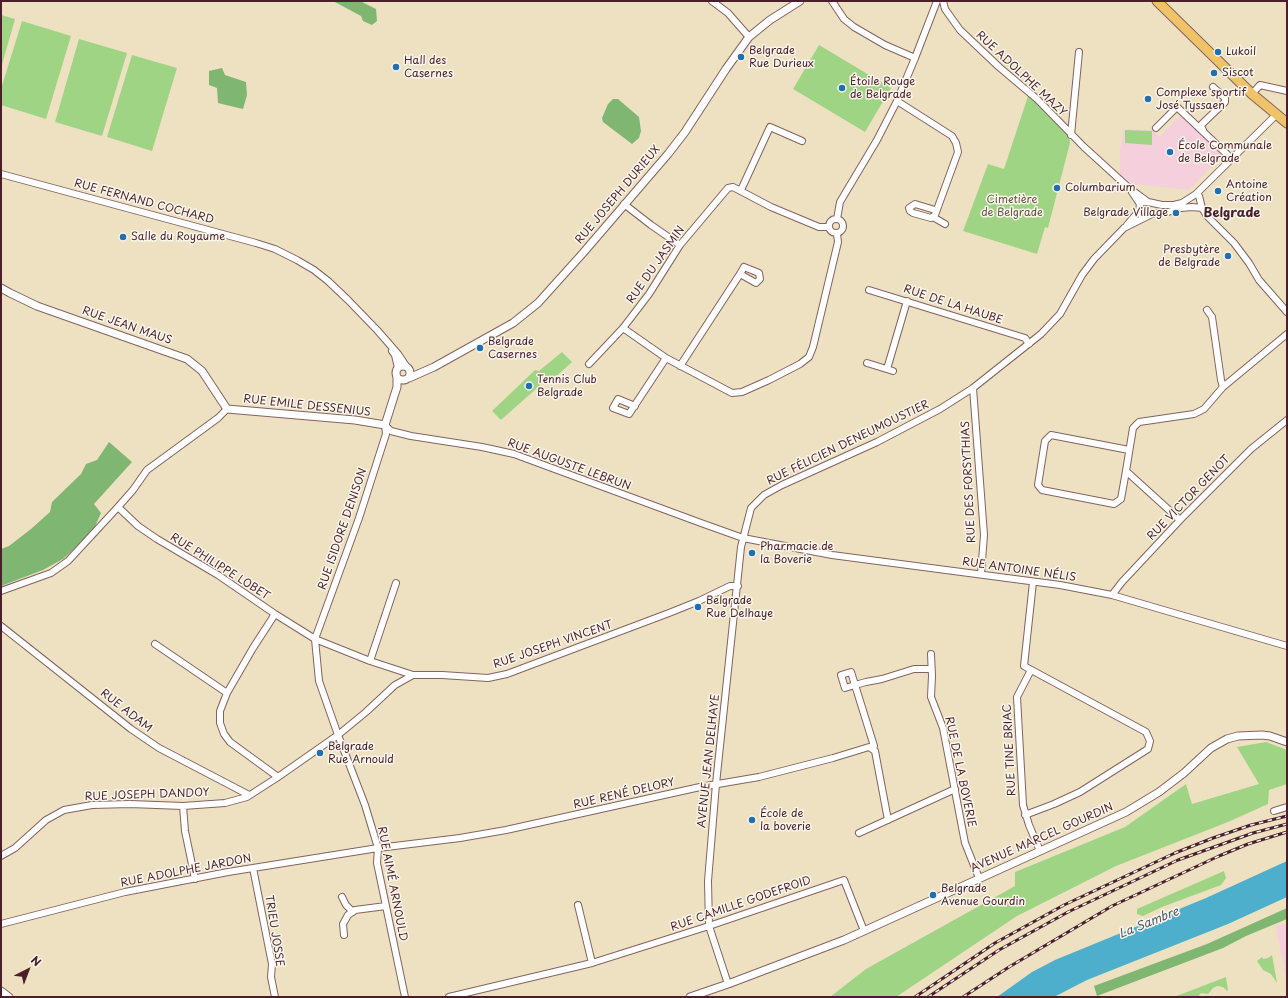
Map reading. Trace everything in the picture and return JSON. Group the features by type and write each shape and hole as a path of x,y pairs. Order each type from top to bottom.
{"main road":[{"path":"1157,1 1252,94 1287,123"}],"street":[{"path":"712,1 728,13 749,37"},
{"name":"RUE JOSEPH DURIEUX","path":"384,425 397,387 405,374 423,372 513,323 538,303 668,154 685,132 749,37 770,20 800,1"},
{"path":"832,1 844,19 854,27 885,45 915,58"},
{"path":"837,219 840,202 897,101 937,1"},
{"name":"RUE ADOLPHE MAZY","path":"943,1 945,9 960,30 999,67 1038,99 1071,135 1129,188 1148,202"},
{"path":"1071,135 1079,52"},
{"path":"1252,94 1260,85 1287,91"},
{"path":"1205,133 1201,127 1202,124 1225,102 1224,98 1213,87"},
{"path":"897,101 952,136 956,143 958,152 935,210 936,213 933,217"},
{"path":"1156,128 1177,107 1232,159"},
{"path":"1124,228 1143,202 1174,205 1182,203 1196,194 1277,114"},
{"path":"802,141 770,127 741,190 770,207 819,227 829,227"},
{"name":"RUE FERNAND COCHARD","path":"1,174 275,249 297,260 328,281 348,300 398,354 405,374"},
{"name":"RUE DU JASMIN","path":"589,364 623,328 649,294 680,245 728,188 733,187 741,190"},
{"name":"RUE ADOLPHE MAZY","path":"1129,188 1140,208"},
{"path":"1201,205 1202,188"},
{"path":"1196,194 1199,196 1201,205 1207,216 1242,253 1262,284 1287,312"},
{"path":"1188,199 1188,203 1192,207 1201,205"},
{"path":"624,204 680,245"},
{"path":"935,210 915,204 910,208 910,211 913,213 931,218 933,217 944,224"},
{"path":"1158,213 1163,209 1162,205"},
{"name":"RUE FÉLICIEN DENEUMOUSTIER","path":"743,538 751,508 764,495 782,485 877,442 940,409 973,388 1029,344 1060,314 1082,275 1094,259 1124,228 1150,215 1192,207"},
{"path":"1140,208 1141,215 1150,215"},
{"path":"829,227 831,221 837,219"},
{"path":"837,219 842,222 843,226 842,231 837,234"},
{"path":"829,227 833,233 837,234"},
{"path":"623,328 680,366 732,393 742,392 800,364 809,356 813,347 838,242 837,234"},
{"path":"680,366 740,274"},
{"name":"RUE JEAN MAUS","path":"1,288 10,294 37,306 187,359 202,371 227,409"},
{"name":"RUE DE LA HAUBE","path":"870,290 1025,338 1029,344"},
{"path":"866,364 890,370 906,301"},
{"path":"1208,310 1212,317 1223,387"},
{"path":"1130,450 1051,435 1045,441 1038,485 1042,490 1114,504 1121,499 1130,450 1133,428 1139,422 1194,414 1204,409 1223,387 1287,334"},
{"name":"RUE FERNAND COCHARD","path":"390,346 395,355 398,368"},
{"path":"635,406 666,358"},
{"path":"398,368 400,366 405,374"},
{"name":"RUE DES FORSYTHIAS","path":"973,388 984,535 981,574"},
{"path":"1,591 51,573 68,561 133,490 147,470 218,418 227,409"},
{"name":"RUE EMILE DESSENIUS","path":"227,409 355,420 384,425"},
{"name":"RUE VICTOR GENOT","path":"1112,595 1122,582 1180,520 1251,449 1287,420"},
{"name":"RUE AUGUSTE LEBRUN","path":"384,425 391,431 411,436 501,450 514,454 701,524 743,538"},
{"name":"RUE ISIDORE DENISON","path":"315,638 359,518 384,441 386,434 384,425"},
{"path":"1126,471 1180,520"},
{"name":"RUE PHILIPPE LOBET","path":"118,507 138,526 157,539 218,575 275,614 315,638 370,661 413,675"},
{"name":"RUE ANTOINE NÉLIS","path":"743,538 832,555 1060,585 1112,595 1287,646"},
{"name":"AVENUE JEAN DELHAYE","path":"728,984 709,926 708,881 716,784 743,538"},
{"path":"1025,815 1080,792 1148,749 1150,741 1146,732 1024,666 1033,582"},
{"path":"370,661 396,583"},
{"name":"RUE JOSEPH VINCENT","path":"338,735 395,685 413,675 488,678 507,674 669,613 730,586 738,586"},
{"path":"275,614 227,693 220,711 220,723 224,734 230,742 278,777"},
{"name":"RUE ADAM","path":"1,626 131,729 159,748 250,795"},
{"name":"RUE AIMÉ ARNOULD","path":"315,638 319,681 365,805 378,848 377,863 405,997"},
{"path":"155,644 227,693"},
{"name":"RUE DE LA BOVERIE","path":"931,654 931,697 943,728 965,843 979,878"},
{"path":"888,820 875,751 872,749 874,746 855,685 882,679 914,669 931,669"},
{"name":"RUE TINE BRIAC","path":"1032,670 1017,697 1023,805 1025,815 1040,851"},
{"name":"RUE JOSEPH DANDOY","path":"1,856 15,848 46,820 64,810 92,805 130,804 183,806 224,803 250,795 338,735"},
{"name":"AVENUE MARCEL GOURDIN","path":"690,997 728,984 864,931 1142,803 1179,777 1211,748 1227,739 1250,735 1262,735 1287,742"},
{"name":"RUE RENÉ DELORY","path":"378,848 460,838 506,830 716,784 759,777 869,747 872,749"},
{"path":"859,833 955,789"},
{"path":"183,806 185,831 195,879"},
{"path":"1274,811 1287,808"},
{"name":"RUE ADOLPHE JARDON","path":"1,924 125,892 253,868 378,848"},
{"name":"TRIEU JOSSE","path":"253,868 272,964 271,977 275,997"},
{"name":"RUE CAMILLE GODEFROID","path":"449,997 592,963 709,926 844,880 864,931"},
{"path":"342,897 346,906 353,912"},
{"path":"578,905 592,963"},
{"path":"344,935 343,924 348,915 355,910 386,906"},
{"path":"1,991 9,997"}],"shaded area":[{"name":"École Communale de Belgrade","path":"1181,115 1223,154 1189,190 1133,184 1120,175 1120,149 1124,129 1152,130 1159,137"},
{"path":"1287,924 1287,984 1276,926"}],"green space":[{"path":"333,1 360,1 376,9 377,21 372,25 363,21 361,16"},
{"path":"1,15 15,19 1,68"},
{"path":"22,21 71,36 46,119 1,105 1,89"},
{"path":"79,39 127,53 102,136 55,122"},
{"name":"Étoile Rouge de Belgrade","path":"819,45 891,88 865,132 793,89"},
{"path":"132,55 177,68 152,151 107,137"},
{"path":"222,68 225,75 246,82 247,95 243,109 218,103 217,88 209,85 209,71"},
{"name":"Cimetière de Belgrade","path":"1028,96 1033,98 1069,136 1070,143 1048,228 1045,227 1037,254 963,231 988,164 1004,169"},
{"path":"613,99 618,99 639,117 641,131 639,138 632,144 603,122 602,118 608,104"},
{"path":"1125,130 1152,131 1152,145 1125,143"},
{"name":"Tennis Club Belgrade","path":"562,352 572,362 549,383 546,380 501,420 492,411 535,370 539,371"},
{"path":"109,442 132,462 94,504 101,513 93,531 63,559 43,570 1,586 1,549 9,546 50,512 52,502 81,474 86,464 97,460"},
{"path":"1266,742 1287,750 1287,784 1269,790 1268,804 1228,822 1116,866 1017,916 896,997 830,997 866,969 1015,886 1015,872 1125,827 1186,784 1192,804 1259,784 1237,747"},
{"path":"1224,871 1226,878 1221,885 1162,907 1143,916 1137,914 1137,909"},
{"path":"1287,908 1287,919 1246,936 1223,948 1097,996 1094,986 1207,944"},
{"path":"1272,955 1277,983 1271,974 1263,970 1257,961 1262,957 1263,959 1268,958"},
{"path":"1226,977 1227,991 1223,987 1217,986 1208,994 1201,993 1198,997 1174,997"}],"water":[{"name":"La Sambre","path":"1287,861 1287,897 1228,924 1087,980 1054,997 997,997 1032,972 1055,960 1206,898"}],"railway":[{"path":"915,997 995,943 1064,905 1175,853 1251,825 1287,816"},
{"path":"928,997 999,950 1068,912 1178,860 1253,833 1287,824"},
{"path":"963,997 1009,967 1112,906 1219,856 1248,844 1287,832"}],"place":[{"name":"Lukoil","path":"1218,52"},
{"name":"Belgrade Rue Durieux","path":"741,57"},
{"name":"Hall des Casernes","path":"396,67"},
{"name":"Siscot","path":"1214,73"},
{"name":"Étoile Rouge de Belgrade","path":"842,88"},
{"name":"Complexe sportif José Tyssaen","path":"1148,99"},
{"name":"École Communale de Belgrade","path":"1170,152"},
{"name":"Columbarium","path":"1057,188"},
{"name":"Antoine Création","path":"1218,191"},
{"name":"Belgrade Village","path":"1176,213"},
{"name":"Salle du Royaume","path":"123,237"},
{"name":"Presbytère de Belgrade","path":"1228,256"},
{"name":"Belgrade Casernes","path":"480,348"},
{"name":"Tennis Club Belgrade","path":"529,386"},
{"name":"Pharmacie de la Boverie","path":"752,553"},
{"name":"Belgrade Rue Delhaye","path":"698,607"},
{"name":"Belgrade Rue Arnould","path":"320,753"},
{"name":"École de la boverie","path":"752,820"},
{"name":"Belgrade Avenue Gourdin","path":"933,895"}],"district":[{"name":"Belgrade","path":"1232,213"}]}
